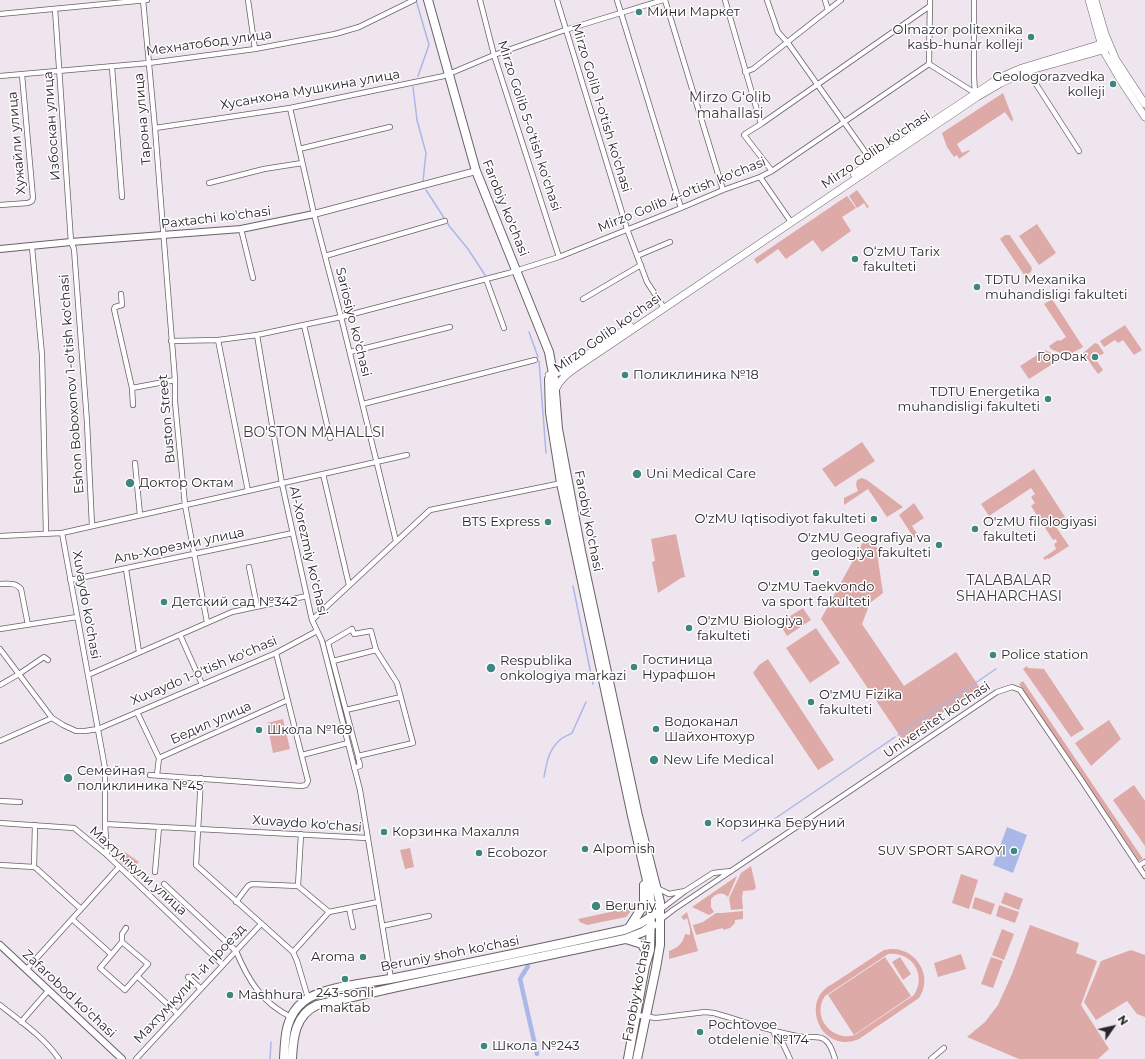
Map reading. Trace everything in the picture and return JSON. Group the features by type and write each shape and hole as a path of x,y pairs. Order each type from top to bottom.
{"main road":[{"name":"Farobiy ko'chasi","path":"423,0 447,75"},
{"name":"Farobiy ko'chasi","path":"428,0 474,171 549,352 552,425 632,816 649,889 652,916 650,950 628,1059"},
{"path":"1089,0 1102,47 1120,79 1145,117"},
{"path":"1095,0 1110,47 1145,104"},
{"name":"Mirzo Golib ko'chasi","path":"551,377 563,371 663,306 976,95 1027,69 1102,47 1110,47"},
{"name":"Mirzo Golib ko'chasi","path":"555,390 558,382 564,377 663,306"},
{"name":"Farobiy ko'chasi","path":"551,377 555,390 564,482 587,580 638,816 657,888 660,910 660,945 636,1059"},
{"path":"551,377 564,377"},
{"path":"630,928 644,901 645,874"},
{"name":"Beruniy shoh ko'chasi","path":"284,1059 286,1030 291,1017 300,1005 308,998 330,991 630,928 641,923 660,910"},
{"path":"652,916 660,920"},
{"name":"Beruniy shoh ko'chasi","path":"292,1059 296,1028 310,1009 322,1004 625,938 643,932 660,920"},
{"path":"625,938 642,944 648,957"},
{"path":"378,991 391,979 405,985"}],"street":[{"path":"0,14 145,0"},
{"name":"Тарона улица","path":"145,0 162,236"},
{"path":"248,0 255,49"},
{"name":"Мехнатобод улица","path":"0,76 112,67 255,49 335,34 359,27 414,0"},
{"name":"Mirzo Golib 5-o'tish ko'chasi","path":"480,0 494,55 559,257"},
{"name":"Mirzo Golib 1-o'tish ko'chasi","path":"557,0 627,229 646,282 663,306"},
{"path":"617,0 681,208"},
{"path":"664,0 723,190"},
{"name":"Хусанхона Мушкина улица","path":"155,128 290,108 447,75 494,55 566,30 664,0"},
{"path":"725,0 761,124"},
{"path":"767,0 778,32 788,42 873,164"},
{"path":"825,0 828,10"},
{"path":"746,72 753,69 841,0"},
{"path":"930,0 929,64 976,95"},
{"path":"974,0 974,76 976,95"},
{"path":"772,171 744,134 761,124 930,6"},
{"name":"Избоскан улица","path":"55,9 71,242"},
{"name":"Mirzo Golib 4-o'tish ko'chasi","path":"172,341 218,340 256,335 341,317 486,279 559,257 772,171 929,64"},
{"path":"112,67 122,197"},
{"path":"1027,69 1079,151"},
{"name":"Хужайли улица","path":"0,205 28,203 32,201 33,198 22,75"},
{"name":"Sariosiyo ko'chasi","path":"290,108 314,214 350,352 396,541"},
{"path":"299,149 390,127"},
{"path":"209,183 302,163"},
{"name":"Paxtachi ko'chasi","path":"0,249 241,229 314,214 474,171"},
{"path":"760,177 790,220"},
{"path":"325,256 445,221"},
{"path":"241,229 253,278"},
{"name":"Buston Street","path":"162,236 185,505 207,622"},
{"name":"Eshon Boboxonov 1-o'tish ko'chasi","path":"71,242 74,249 83,367 92,526"},
{"path":"637,256 670,242"},
{"path":"32,247 42,355 46,534"},
{"path":"583,299 641,265"},
{"path":"486,279 504,328"},
{"path":"121,294 122,305 115,307 114,309 132,388 133,405"},
{"path":"304,325 330,438"},
{"path":"350,352 450,326"},
{"name":"Al-Xorezmiy ko'chasi","path":"256,335 282,484 312,620 322,641 360,790 367,838"},
{"path":"218,340 248,491"},
{"path":"363,404 535,360"},
{"path":"132,388 175,380"},
{"path":"0,536 62,532 407,455"},
{"path":"135,463 140,515"},
{"path":"323,474 349,585"},
{"path":"312,620 426,513 433,509 564,482"},
{"name":"Xuvaydo ko'chasi","path":"62,532 105,768 106,855"},
{"name":"Аль-Хорезми улица","path":"70,580 293,533"},
{"path":"249,567 257,606"},
{"path":"126,569 139,652"},
{"path":"0,584 13,583 21,589 28,625"},
{"path":"88,675 232,612 307,596"},
{"path":"0,629 77,617"},
{"path":"354,768 360,766 328,643 352,630 354,634 371,631 376,650 397,683 413,742 358,758"},
{"name":"Xuvaydo 1-o'tish ko'chasi","path":"52,718 76,731 98,729 276,653 317,631"},
{"path":"180,635 202,684"},
{"path":"0,649 52,718 0,740"},
{"path":"333,660 376,650"},
{"path":"150,775 305,786 308,781 276,653"},
{"path":"0,686 44,657 48,660"},
{"name":"Universitet ko'chasi","path":"660,920 997,692 1012,687 1020,690 1145,876"},
{"path":"346,710 401,697"},
{"name":"Бедил улица","path":"157,775 159,758 288,700"},
{"path":"137,712 159,758"},
{"path":"302,755 348,743"},
{"path":"202,778 196,865 293,952 298,961 308,998"},
{"path":"0,801 20,802"},
{"name":"Махтумкули улица","path":"0,823 73,828 106,855 223,965"},
{"name":"Xuvaydo ko'chasi","path":"105,824 367,838 391,979"},
{"path":"34,867 36,825"},
{"path":"155,872 159,826"},
{"path":"298,886 301,834"},
{"path":"1138,866 1145,862"},
{"path":"0,865 34,867 81,909"},
{"path":"26,970 119,867"},
{"name":"Universitet ko'chasi","path":"660,910 682,895 685,891 713,873 732,870"},
{"path":"164,884 236,951 240,961 260,995 278,1011 291,1017"},
{"path":"236,902 252,884 298,886 329,912"},
{"path":"657,888 669,894 685,891"},
{"path":"293,952 329,912 378,902"},
{"path":"349,908 353,927"},
{"path":"382,926 429,916"},
{"path":"72,919 111,954"},
{"name":"Махтумкули 1-й проезд","path":"136,1059 261,924"},
{"path":"122,942 148,964 125,990 100,968 122,942 122,934 126,928"},
{"name":"Zafarobod ko'chasi","path":"0,945 122,1059"},
{"path":"137,976 178,1014"},
{"path":"188,977 201,989"},
{"path":"21,1022 48,991"},
{"path":"0,1005 54,1052 59,1059"},
{"path":"636,1015 662,1017 710,1012 773,1030 804,1037 824,1038 830,1044 835,1059"},
{"path":"773,1030 776,1038 783,1044 790,1059"},
{"path":"931,1059 944,1048"}],"shaded area":[{"path":"1003,93 1013,119 1012,122 1005,112 957,144 962,153 969,150 970,151 959,159 957,155 954,157 947,147 942,133"},
{"path":"857,190 869,207 867,208 864,203 857,208 849,196"},
{"path":"847,196 856,208 842,217 851,231 822,252 813,240 786,259 778,249 757,264 754,259"},
{"path":"1037,224 1056,253 1039,265 1019,236"},
{"path":"1005,235 1010,235 1032,268 1031,272 1025,276 1000,239"},
{"path":"1052,299 1083,347 1067,356 1051,349 1049,346 1066,337 1044,304"},
{"path":"1125,325 1142,350 1134,355 1123,340 1118,343 1115,340 1104,347 1100,341"},
{"path":"1095,343 1098,344 1104,353 1096,358 1095,356 1094,357 1103,370 1098,374 1083,353"},
{"path":"1045,350 1062,358 1029,379 1020,366"},
{"path":"862,442 875,461 835,487 822,469"},
{"path":"1034,469 1067,520 1056,527 1069,546 1045,560 1043,558 1056,549 1054,544 1057,542 1056,539 1053,540 1031,506 1035,503 1031,497 1035,494 1031,488 989,516 981,504"},
{"path":"862,478 867,480 903,507 887,517 868,489 844,505 844,498 858,491 856,485 857,480"},
{"path":"914,503 924,518 912,526 918,535 914,538 899,515"},
{"path":"676,534 685,577 658,593 652,562 655,561 651,539"},
{"path":"867,535 877,548 883,593 870,603 862,624 904,686 956,652 980,688 902,739 821,619"},
{"path":"803,608 811,620 787,636 779,623"},
{"path":"816,628 840,663 810,683 786,648"},
{"path":"768,659 834,760 818,770 753,673 759,665"},
{"path":"1027,666 1028,668 1044,669 1084,729 1071,737 1023,669"},
{"path":"1023,681 1143,859 1139,861 1019,684"},
{"path":"283,719 290,749 273,753 267,723"},
{"path":"1109,720 1121,739 1091,766 1075,743"},
{"path":"1134,785 1145,801 1145,846 1113,800"},
{"path":"410,848 414,867 405,869 400,850"},
{"path":"125,852 139,862 130,871 118,860"},
{"path":"751,866 756,888 754,890 743,891 743,909 731,910 729,898 741,873"},
{"path":"961,874 978,880 969,909 952,903"},
{"path":"737,876 728,897 721,893 715,895 711,899 711,907 714,912 709,915 692,907"},
{"path":"1005,892 1023,899 1019,910 1001,903"},
{"path":"975,897 995,904 991,915 972,908"},
{"path":"636,903 626,917 587,925 580,922 578,919 629,908 629,905"},
{"path":"999,905 1019,912 1015,923 996,916"},
{"path":"743,911 743,919 735,920 735,923 730,928 723,930 723,928 696,935 693,925 703,922 716,913"},
{"path":"687,912 698,951 669,959 669,951 680,945 685,934 690,935 687,918 684,920 681,917"},
{"path":"1030,925 1079,943 1076,953 1097,961 1081,1005 1109,1049 1098,1059 1019,1059 967,1037 985,1022 998,1005 1012,974"},
{"path":"1002,929 1014,934 1004,960 992,955"},
{"path":"884,950 900,950 915,958 920,965 924,981 923,990 919,998 859,1039 851,1042 834,1040 823,1031 817,1020 816,1008 819,996 827,988","holes":["888,954 897,954 910,960 918,972 918,987 914,995 855,1035 839,1035 826,1026 822,1019 821,1012 821,1004 825,996"]},
{"path":"1131,950 1145,955 1145,1017 1137,1014 1127,1001 1096,1020 1084,1002 1101,961"},
{"path":"961,954 966,969 938,977 934,963"},
{"path":"885,957 911,996 854,1035 828,995"},
{"path":"900,957 911,974 903,980 892,962"},
{"path":"991,957 1003,961 993,988 981,984"}],"water":[{"path":"1007,827 1027,835 1013,873 993,865"}],"waterway":[{"path":"416,0 429,45 418,76"},
{"path":"413,87 417,120 426,153 423,181"},
{"path":"426,190 450,227 468,249 485,275"},
{"path":"529,332 538,357"},
{"path":"539,361 546,453"},
{"path":"573,586 593,684"},
{"path":"898,735 996,669"},
{"path":"544,777 547,761 553,747 563,737 572,733 586,702"},
{"path":"742,841 895,737"},
{"path":"528,966 520,979 537,1054"},
{"path":"270,1059 271,1042"}],"place":[{"name":"Мини Маркет","path":"639,12"},
{"name":"Оlmazor politexnika kasb-hunar kolleji","path":"1031,37"},
{"name":"Geologorazvedka kolleji","path":"1113,84"},
{"name":"OʻzMU Tarix fakulteti","path":"855,259"},
{"name":"TDTU Mexanika muhandisligi fakulteti","path":"977,287"},
{"name":"ГорФак","path":"1095,357"},
{"name":"Поликлиника №18","path":"625,375"},
{"name":"TDTU Energetika muhandisligi fakulteti","path":"1048,399"},
{"name":"Uni Medical Care","path":"637,474"},
{"name":"Доктор Октам","path":"130,483"},
{"name":"O'zMU Iqtisodiyot fakulteti","path":"874,519"},
{"name":"BTS Express","path":"548,522"},
{"name":"O'zMU filologiyasi fakulteti","path":"975,529"},
{"name":"O'zMU Geografiya va geologiya fakulteti","path":"939,545"},
{"name":"O'zMU Taekvondo va sport fakulteti","path":"816,573"},
{"name":"Детский сад №342","path":"164,602"},
{"name":"O'zMU Biologiya fakulteti","path":"689,628"},
{"name":"Police station","path":"993,655"},
{"name":"Гостиница Нурафшон","path":"634,667"},
{"name":"Respublika onkologiya markazi","path":"491,668"},
{"name":"O'zMU Fizika fakulteti","path":"811,702"},
{"name":"Водоканал Шайхонтохур","path":"656,729"},
{"name":"Школа №169","path":"259,730"},
{"name":"New Life Medical","path":"654,760"},
{"name":"Семейная поликлиника №45","path":"68,778"},
{"name":"Корзинка Беруний","path":"708,823"},
{"name":"Корзинка Махалля","path":"384,832"},
{"name":"Alpomish","path":"585,849"},
{"name":"SUV SPORT SAROYI","path":"1014,851"},
{"name":"Ecobozor","path":"479,853"},
{"name":"Beruniy","path":"596,906"},
{"name":"Aroma","path":"363,957"},
{"name":"243-sonli maktab","path":"345,979"},
{"name":"Mashhura","path":"230,995"},
{"name":"Pochtovoe otdelenie №174","path":"700,1032"},
{"name":"Школа №243","path":"484,1046"}],"district":[{"name":"Mirzo Gʻolib mahallasi","path":"730,106"},
{"name":"BO'STON MAHALLSI","path":"314,433"},
{"name":"TALABALAR SHAHARCHASI","path":"1009,590"}]}
